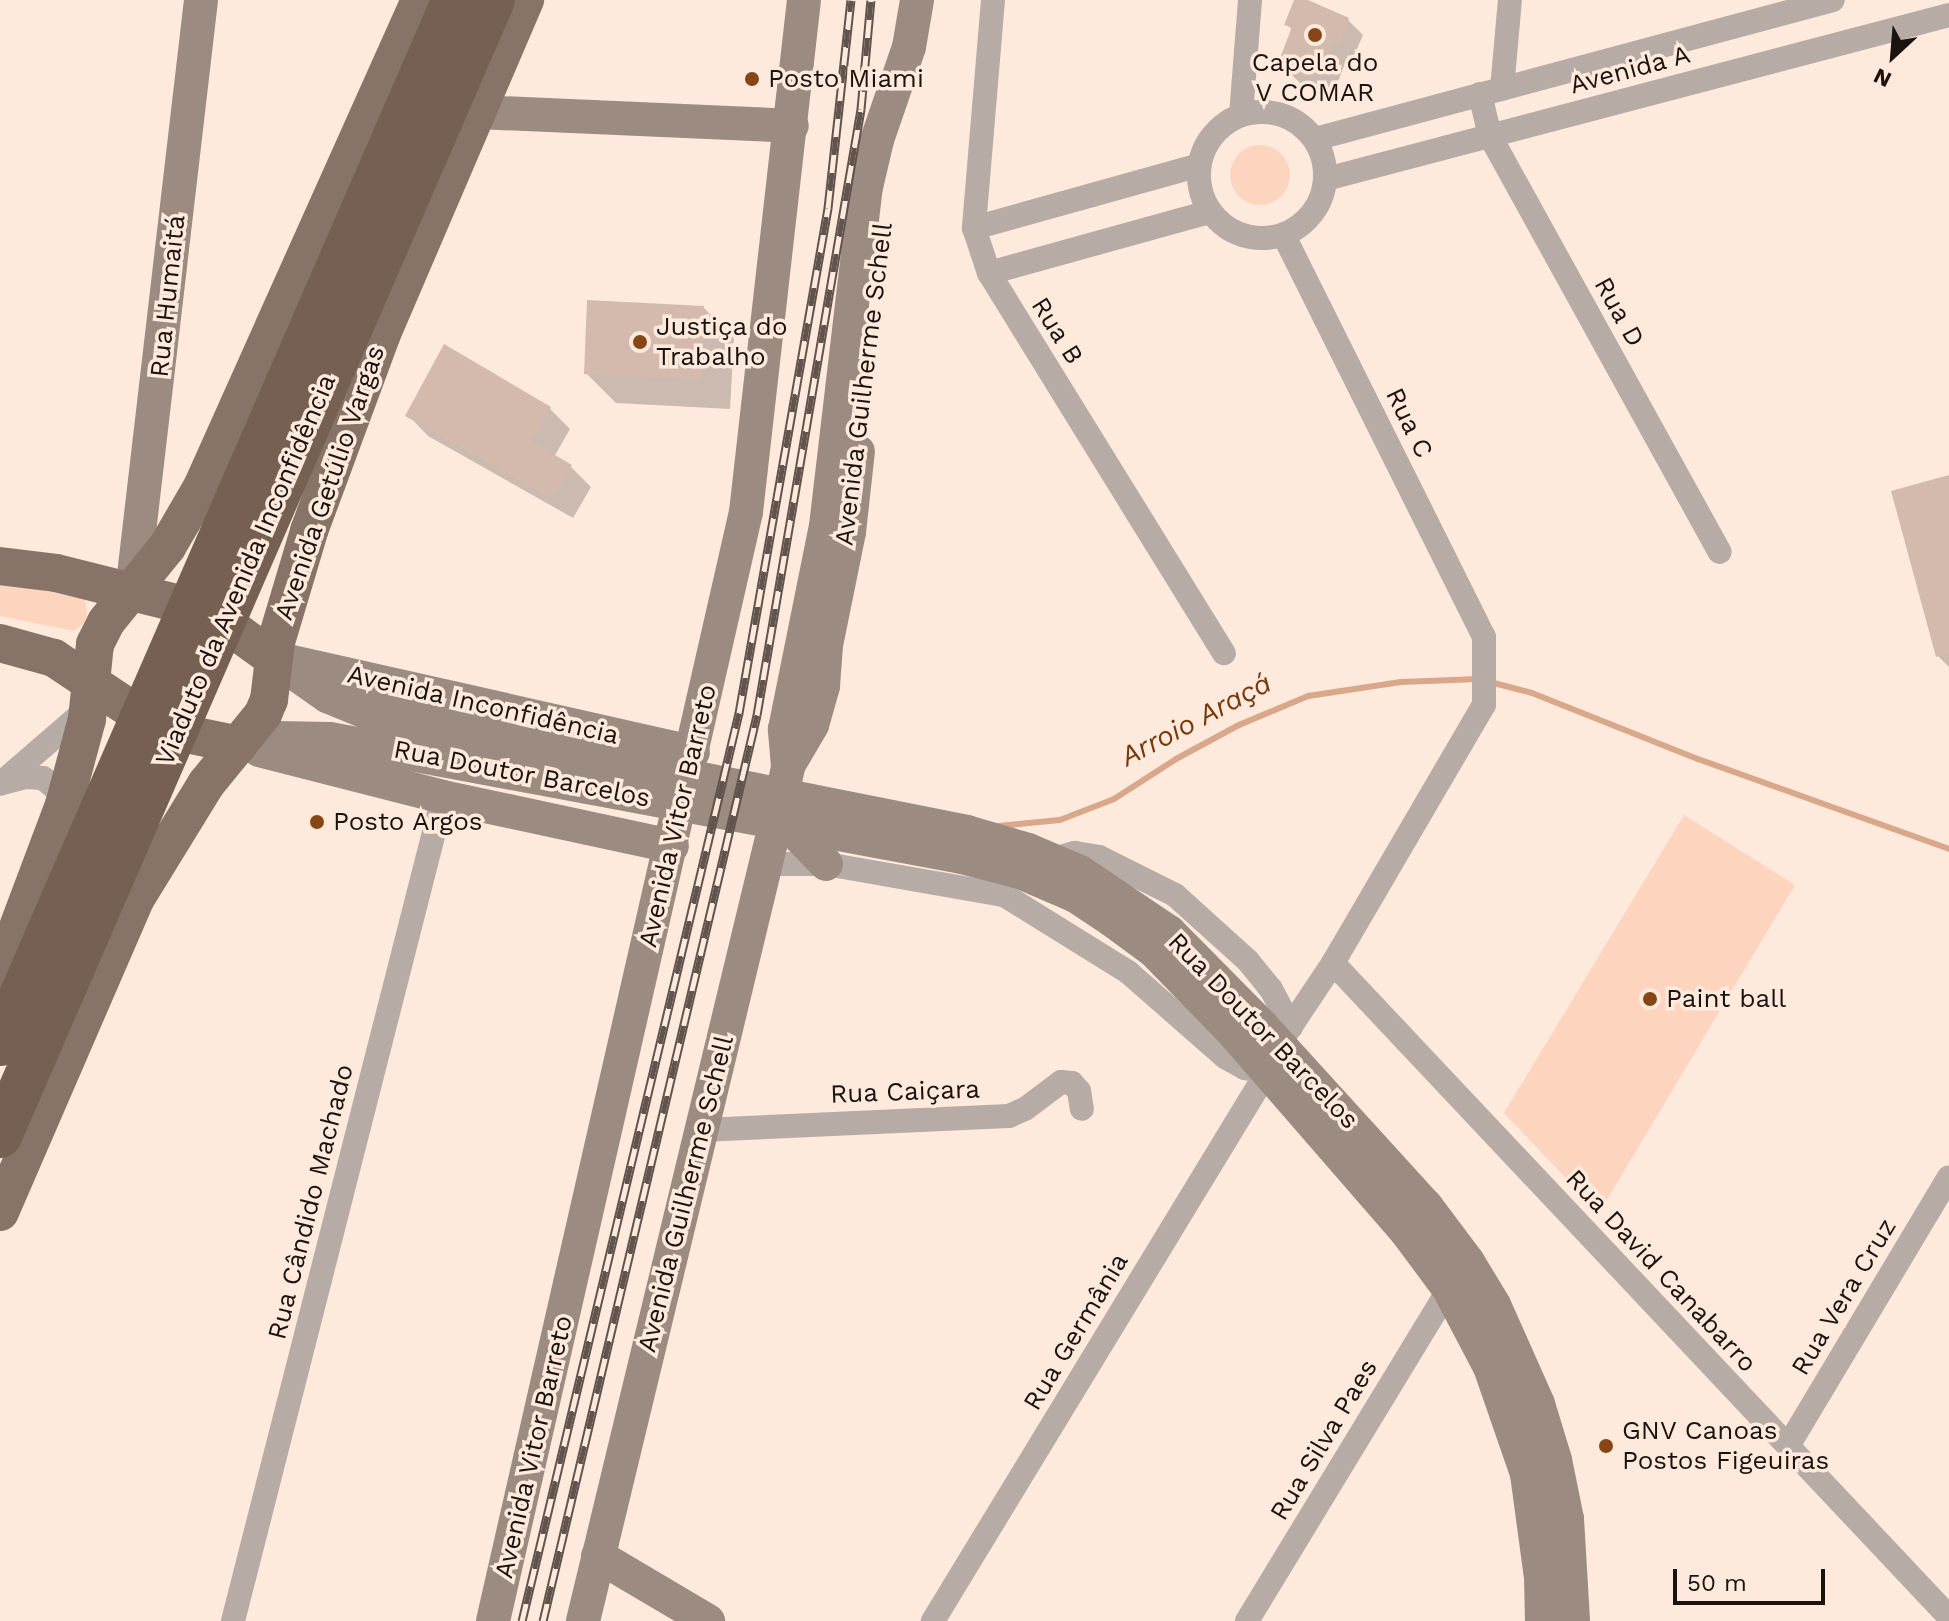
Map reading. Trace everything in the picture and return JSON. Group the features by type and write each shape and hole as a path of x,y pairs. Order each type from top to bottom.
{"highway":[{"name":"Viaduto da Avenida Inconfidência","path":"0,1044 491,1"},
{"name":"Viaduto da Avenida Inconfidência","path":"0,1136 491,1"}],"main road":[{"name":"Rua Humaitá","path":"132,592 201,0"},
{"path":"0,975 65,801 90,694 92,656 100,632 167,547 202,487 420,0"},
{"name":"Avenida Vitor Barreto","path":"493,1621 746,512 804,0"},
{"name":"Avenida Guilherme Schell","path":"583,1621 767,864 788,766 819,706 815,645 866,187 877,140 909,47 917,0"},
{"name":"Avenida Guilherme Schell","path":"815,645 849,532 888,189 931,54 941,0"},
{"name":"Avenida Getúlio Vargas","path":"0,1212 136,898 161,853 211,777 257,724 269,700 273,658 309,531 381,336 477,112 491,1"},
{"path":"477,112 792,126"},
{"path":"202,487 208,541 228,562 252,568 276,562 295,548 309,531"},
{"name":"Avenida Inconfidência","path":"0,566 56,573 196,608 223,622 327,696 362,728"},
{"path":"0,643 54,658 90,694 172,731 443,797 672,846"},
{"name":"Avenida Inconfidência","path":"273,658 693,752"},
{"path":"239,745 362,728"},
{"name":"Rua Doutor Barcelos","path":"362,728 1020,872 1076,896 1154,951 1266,1040 1426,1206 1468,1262 1494,1305 1538,1404 1555,1460 1567,1519 1573,1621"},
{"path":"65,801 95,773 115,766 136,769 155,781 165,797 167,819 161,853"},
{"path":"778,814 826,864"},
{"name":"Rua Doutor Barcelos","path":"1266,1040 1449,1289 1490,1367 1511,1420 1527,1474 1541,1577 1542,1621"},
{"path":"598,1556 708,1621"}],"street":[{"name":"Rua B","path":"993,0 974,228 989,273 1224,653"},
{"path":"1241,115 1250,0"},
{"name":"Rua D","path":"1510,0 1491,92 1490,136 1720,552"},
{"name":"Avenida A","path":"1315,139 1833,0"},
{"name":"Avenida A","path":"1326,179 1949,15"},
{"path":"1262,111 1282,114 1301,124 1315,139 1324,158 1326,179 1313,213 1300,226 1284,235 1248,236 1232,230 1209,212 1200,186 1199,165 1213,134 1241,115 1262,111"},
{"path":"974,228 1199,165"},
{"path":"989,273 1209,212"},
{"name":"Rua C","path":"1284,235 1483,645"},
{"name":"Rua Germânia","path":"933,1621 1266,1040 1333,963 1484,705 1483,645"},
{"path":"1,784 90,694"},
{"path":"1,784 25,777 43,778 65,801"},
{"name":"Rua Cândido Machado","path":"233,1621 443,797"},
{"path":"767,864 826,864 1004,895 1128,972 1225,1057 1245,1068 1266,1040 1271,989 1248,961 1175,895 1138,874 1099,857 1075,853 1047,861 1004,895"},
{"name":"Rua David Canabarro","path":"1333,963 1949,1617"},
{"name":"Rua Caiçara","path":"701,1130 1009,1116 1025,1109 1061,1082 1072,1083 1079,1091 1082,1109"},
{"name":"Rua Vera Cruz","path":"1788,1446 1949,1177"},
{"name":"Rua Silva Paes","path":"1247,1621 1449,1289"}],"shaded area":[{"path":"1260,145 1281,154 1290,175 1281,196 1260,205 1239,196 1230,175 1239,154"},
{"path":"0,580 85,600 88,620 74,631 0,616"},
{"name":"Paint ball","path":"1684,815 1795,885 1599,1213 1504,1113"}],"building":[{"name":"Capela do V COMAR","path":"1294,0 1308,0 1349,18 1338,45 1333,42 1321,73 1317,71 1313,79 1283,68 1286,61 1280,58 1292,27 1284,25"},
{"name":"Justiça do Trabalho","path":"587,300 704,306 701,380 584,374"},
{"path":"444,344 551,407 531,441 572,465 552,499 405,416"},
{"path":"1949,475 1949,653 1936,657 1891,491"}],"waterway":[{"name":"Arroio Araçá","path":"999,826 1060,820 1114,799 1176,759 1239,725 1308,696 1401,682 1479,679"},
{"name":"Arroio Araçá","path":"1490,682 1532,693 1698,759 1949,849"}],"railway":[{"path":"522,1621 739,713 828,208 851,0"},
{"path":"543,1621 757,715 861,109 871,0"}],"place":[{"name":"Capela do V COMAR","path":"1315,35"},
{"name":"Posto Miami","path":"752,79"},
{"name":"Justiça do Trabalho","path":"640,342"},
{"name":"Posto Argos","path":"317,822"},
{"name":"Paint ball","path":"1650,999"},
{"name":"GNV Canoas Postos Figeuiras","path":"1606,1446"}]}
